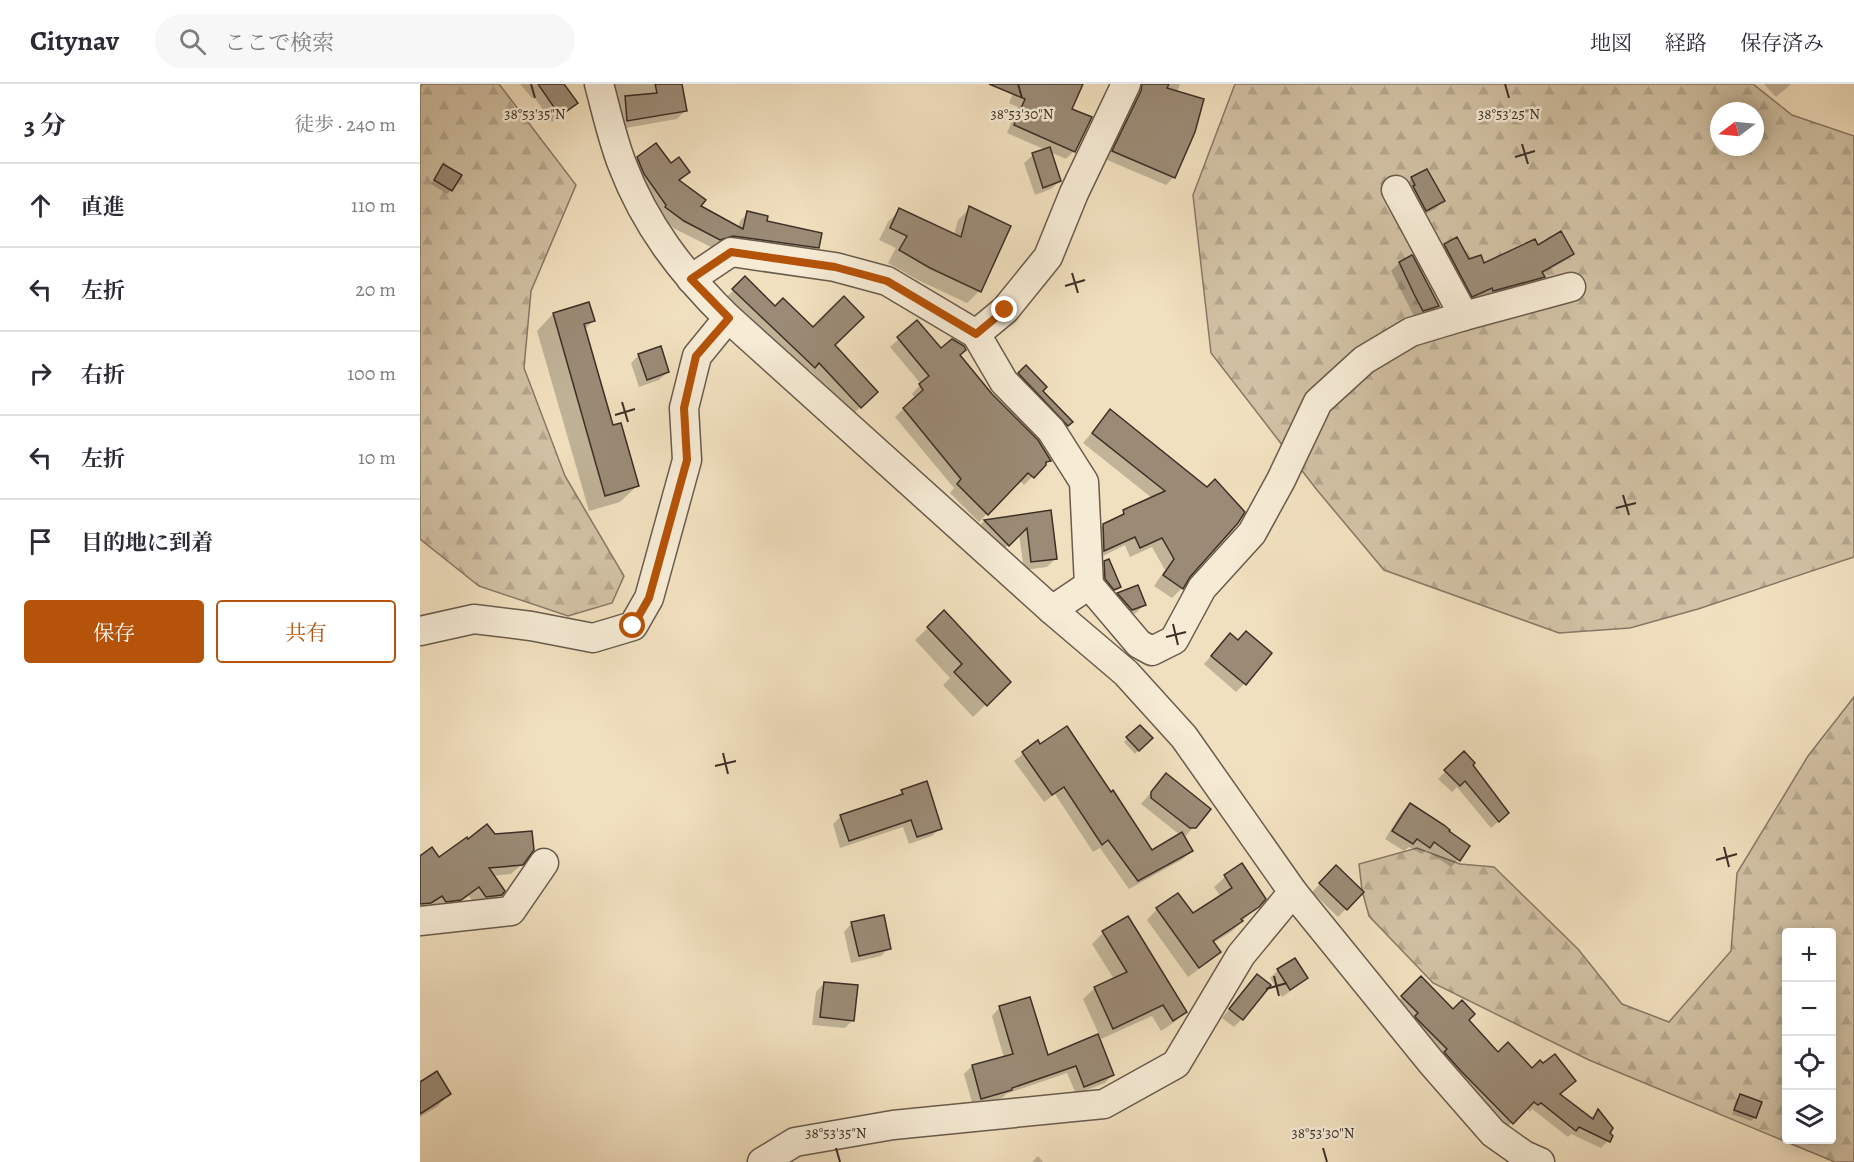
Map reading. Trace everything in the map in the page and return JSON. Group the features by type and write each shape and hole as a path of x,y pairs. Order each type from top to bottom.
{"street":[{"path":"599,84 621,163 638,202 661,242 691,279 729,318 1052,610 1126,673 1184,737 1293,892 1431,1062 1493,1132 1524,1155 1540,1162"},
{"path":"976,334 1005,310 1048,257 1074,193 1126,84"},
{"path":"1396,190 1464,316"},
{"path":"691,279 731,252 835,267 887,281 976,334 1004,382 1051,430 1084,482 1089,585 1139,644 1152,651 1174,640 1202,588 1252,533 1281,480 1318,402 1364,360 1411,332 1572,287"},
{"path":"420,631 474,619 531,626 593,638 633,626 649,598 687,460 684,408 696,356 729,318"},
{"path":"1052,610 1089,585"},
{"path":"420,921 511,911 544,863"},
{"path":"762,1162 795,1142 893,1125 1104,1104 1176,1064 1241,955 1293,892"}],"green space":[{"path":"422,84 499,84 576,185 531,291 524,368 565,476 624,576 612,603 568,616 479,586 420,539 420,87"},
{"path":"1235,84 1753,84 1792,115 1854,136 1854,557 1698,609 1630,628 1559,633 1384,570 1317,490 1211,353 1193,195"},
{"path":"1854,697 1854,1162 1835,1162 1792,1144 1836,1144 1836,928 1782,928 1782,1140 1589,1060 1433,983 1369,916 1362,890 1359,864 1417,848 1460,864 1494,867 1578,949 1622,1004 1669,1022 1731,951 1737,873 1808,756"}],"building":[{"path":"538,84 564,84 578,103 560,116"},
{"path":"655,84 682,84 687,111 627,121 625,96 657,93"},
{"path":"989,84 1083,84 1072,109 1092,117 1075,152 1014,125 1025,99"},
{"path":"1142,84 1169,84 1167,88 1204,99 1195,132 1175,178 1112,151 1141,91"},
{"path":"656,143 671,163 679,157 690,172 679,180 706,200 701,206 743,229 747,211 768,216 767,221 822,233 819,248 733,236 720,240 684,221 665,207 666,205 644,174 637,157"},
{"path":"1050,147 1061,181 1043,188 1032,153"},
{"path":"443,164 462,175 452,191 434,180"},
{"path":"1427,169 1445,201 1426,211 1413,186 1415,185 1411,177"},
{"path":"969,206 1011,226 981,292 930,268 899,250 907,236 890,228 899,208 961,237"},
{"path":"1561,231 1574,254 1542,272 1545,277 1493,291 1492,288 1472,297 1444,244 1457,237 1469,259 1481,255 1484,263 1535,239 1538,245"},
{"path":"1412,255 1439,306 1423,311 1414,294 1399,262"},
{"path":"745,276 775,306 783,298 813,327 844,296 864,317 835,345 878,392 861,408 819,363 815,368 732,289"},
{"path":"589,302 595,321 584,324 613,425 621,423 639,486 605,496 553,313"},
{"path":"917,320 941,348 952,339 964,346 966,350 960,355 992,394 1038,440 1051,461 1046,462 1034,478 1028,473 988,515 957,484 961,479 903,408 923,390 919,384 929,376 897,337"},
{"path":"661,346 669,372 647,380 638,354"},
{"path":"1026,365 1047,387 1043,391 1073,422 1068,426 1018,373"},
{"path":"1110,409 1207,487 1215,479 1245,512 1190,577 1183,589 1163,575 1174,559 1162,538 1140,548 1135,537 1104,551 1103,524 1124,514 1123,510 1165,491 1092,433"},
{"path":"1051,510 1057,559 1031,562 1027,528 1009,546 984,520"},
{"path":"1109,559 1121,587 1114,590 1105,579 1104,561"},
{"path":"1138,585 1146,605 1132,610 1117,593"},
{"path":"944,610 1011,682 987,706 954,672 962,664 927,627"},
{"path":"1246,631 1272,653 1246,685 1211,656 1230,633 1238,640"},
{"path":"1140,725 1153,738 1139,751 1126,737"},
{"path":"1067,726 1152,850 1182,832 1193,851 1138,881 1108,840 1102,845 1064,787 1052,795 1022,752 1038,740 1040,744"},
{"path":"1464,751 1475,763 1473,765 1509,813 1499,822 1465,781 1460,786 1444,770"},
{"path":"1166,773 1211,809 1196,828 1190,828 1151,798 1151,792"},
{"path":"927,781 942,829 917,837 911,820 849,841 840,815 903,794 901,790"},
{"path":"1410,803 1444,825 1470,846 1460,861 1434,842 1430,848 1417,839 1413,844 1392,831"},
{"path":"487,824 495,834 532,831 534,850 523,865 489,868 505,891 502,895 486,897 479,887 461,900 446,902 442,896 431,903 420,904 420,856 432,847 439,857"},
{"path":"1242,863 1266,899 1259,907 1241,919 1243,921 1213,941 1221,952 1199,968 1156,908 1178,893 1193,913 1232,888 1224,875"},
{"path":"1336,865 1364,892 1347,910 1319,883"},
{"path":"884,915 891,949 859,956 851,922"},
{"path":"1128,916 1187,1012 1173,1021 1163,1005 1113,1029 1094,987 1127,972 1102,931"},
{"path":"1295,958 1308,978 1290,990 1277,969"},
{"path":"1257,974 1271,985 1243,1020 1229,1009"},
{"path":"1421,976 1453,1009 1462,1000 1475,1014 1469,1020 1498,1052 1508,1042 1532,1068 1540,1060 1543,1063 1555,1054 1576,1081 1560,1094 1593,1119 1598,1109 1613,1128 1610,1133 1613,1136 1610,1142 1579,1127 1576,1131 1541,1103 1538,1105 1534,1102 1513,1124 1444,1052 1447,1049 1416,1018 1418,1013 1401,996"},
{"path":"824,982 858,985 854,1021 820,1017"},
{"path":"1030,997 1048,1055 1098,1034 1114,1075 1084,1087 1076,1066 981,1099 972,1065 1013,1054 999,1006"},
{"path":"437,1071 451,1094 420,1114 420,1082"},
{"path":"1740,1094 1762,1102 1756,1118 1734,1110"}],"route":[{"path":"633,626 649,598 687,460 684,408 696,356 729,318 691,279 731,252 835,267 887,281 976,334 1005,310"}]}
